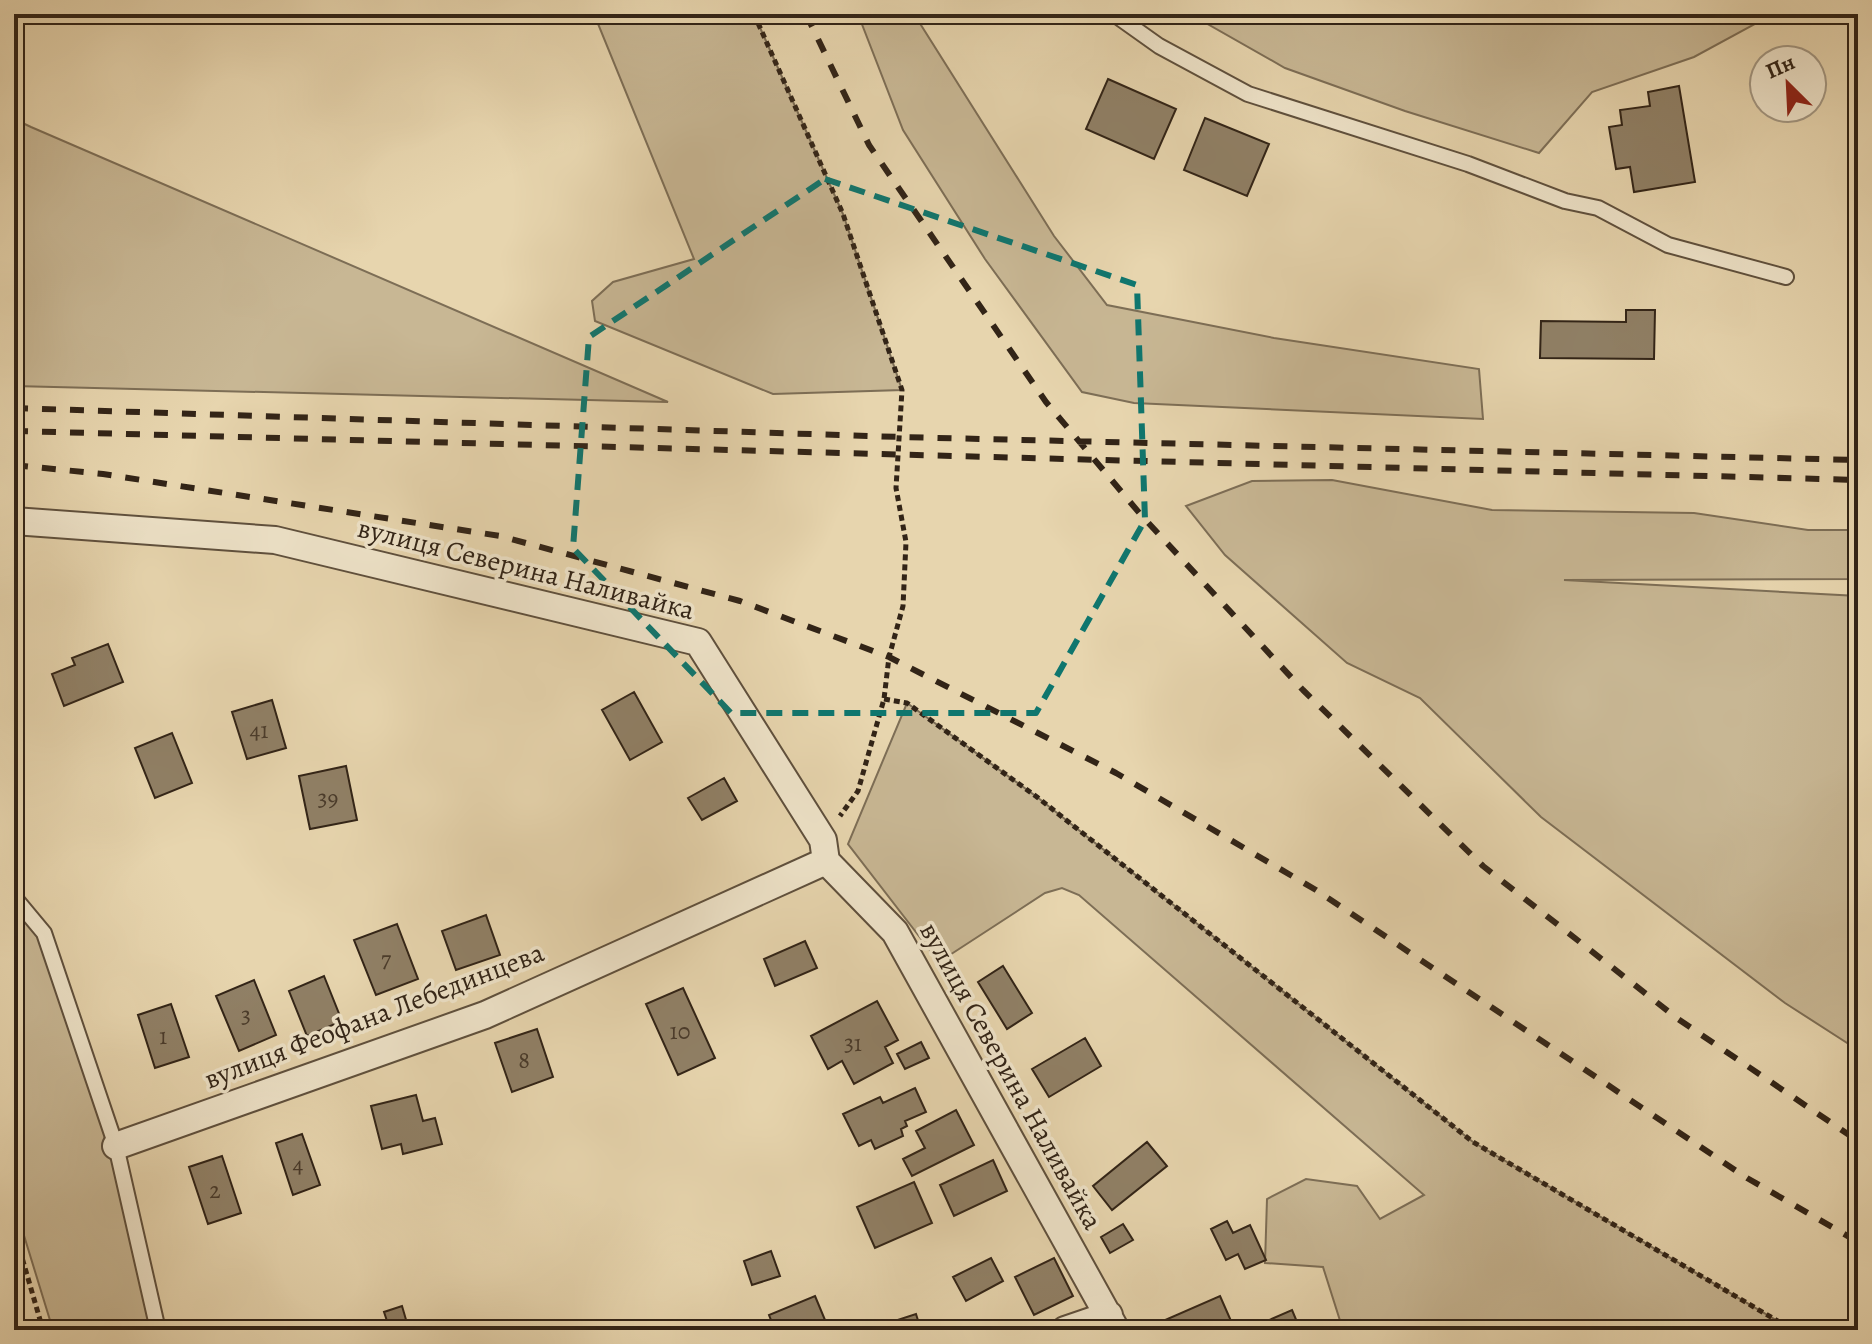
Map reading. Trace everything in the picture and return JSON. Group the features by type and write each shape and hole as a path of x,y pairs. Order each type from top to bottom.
{"street":[{"name":"вулиця Северина Наливайка","path":"14,521 275,540 698,642 824,850 895,932 1112,1322"},
{"name":"вулиця Феофана Лебединцева","path":"116,1146 485,1015 824,850"},
{"path":"1065,1330 1112,1322"}],"lane":[{"path":"1114,14 1159,46 1248,94 1468,164 1565,201 1598,208 1668,245 1786,277"},
{"path":"14,897 44,933 116,1146 158,1330"}],"path":[{"path":"754,14 843,214 902,390 896,488 906,542 903,606 889,657 884,699 858,791 824,850"},
{"path":"884,699 907,703 1037,797 1473,1142 1793,1330"},
{"path":"14,1230 43,1330"}],"highlighted area":[{"path":"825,179 1137,285 1145,520 1036,713 731,713 573,548 589,337"}],"shaded area":[{"path":"594,14 754,14 843,214 902,390 773,394 595,321 592,301 613,282 694,259"},
{"path":"858,14 914,14 1054,236 1107,305 1274,338 1479,369 1483,419 1134,403 1082,392 985,259 903,130"},
{"path":"1190,14 1755,14 1755,24 1694,57 1592,92 1539,153 1405,111 1285,68"},
{"path":"14,119 31,127 668,402 14,386"},
{"path":"1332,480 1492,510 1694,513 1808,530 1858,530 1858,579 1564,580 1858,596 1858,1050 1785,1003 1541,817 1420,698 1347,663 1225,555 1186,506 1252,481"},
{"path":"907,703 1037,797 1473,1142 1793,1330 1343,1330 1323,1267 1265,1263 1267,1199 1306,1179 1357,1186 1380,1219 1424,1195 1079,895 1062,888 1045,893 939,962 848,844"},
{"path":"14,897 44,933 116,1146 158,1330 53,1330 14,1203"}],"building":[{"path":"1108,79 1176,109 1154,159 1086,129"},
{"path":"1679,86 1695,182 1634,192 1630,167 1616,169 1609,127 1622,125 1620,110 1650,106 1648,92"},
{"path":"1205,118 1269,144 1247,196 1184,170"},
{"path":"1626,310 1655,310 1654,359 1540,358 1541,321 1626,322"},
{"path":"108,644 123,682 64,706 52,674 75,665 72,658"},
{"path":"634,692 662,742 630,760 602,710"},
{"path":"272,700 286,748 247,759 232,712"},
{"path":"172,733 192,783 155,798 135,748"},
{"path":"346,766 357,820 310,829 299,776"},
{"path":"724,778 737,801 702,820 688,798"},
{"path":"486,915 500,955 456,970 442,931"},
{"path":"397,924 418,979 376,995 354,940"},
{"path":"805,941 817,968 775,986 764,959"},
{"path":"1003,966 1032,1013 1007,1029 978,982"},
{"path":"324,976 342,1021 307,1036 289,991"},
{"path":"254,980 276,1035 239,1051 216,996"},
{"path":"683,988 715,1058 678,1075 646,1004"},
{"path":"877,1001 898,1040 885,1047 893,1063 854,1084 842,1061 828,1069 811,1036"},
{"path":"171,1004 189,1057 155,1068 138,1015"},
{"path":"537,1029 553,1077 512,1092 495,1043"},
{"path":"1085,1038 1101,1066 1049,1097 1032,1069"},
{"path":"921,1042 929,1058 905,1069 897,1054"},
{"path":"915,1088 926,1112 905,1121 907,1126 901,1129 903,1136 875,1149 871,1140 859,1146 843,1114 880,1097 883,1103"},
{"path":"416,1095 423,1121 435,1118 442,1144 403,1154 401,1144 382,1149 371,1106"},
{"path":"956,1110 974,1145 912,1176 903,1159 925,1148 916,1131"},
{"path":"302,1134 320,1185 293,1195 276,1143"},
{"path":"1147,1142 1167,1166 1112,1210 1093,1186"},
{"path":"222,1156 241,1213 208,1224 189,1167"},
{"path":"993,1160 1007,1191 954,1216 940,1185"},
{"path":"914,1182 932,1223 875,1248 857,1207"},
{"path":"1227,1221 1233,1233 1250,1225 1266,1260 1245,1269 1238,1254 1226,1260 1211,1229"},
{"path":"1123,1224 1133,1240 1110,1253 1101,1237"},
{"path":"771,1251 780,1276 752,1285 744,1261"},
{"path":"991,1258 1003,1281 966,1301 953,1277"},
{"path":"1054,1258 1073,1296 1034,1315 1015,1277"},
{"path":"815,1296 825,1320 812,1325 814,1330 775,1330 769,1315"},
{"path":"1220,1296 1235,1330 1159,1330 1156,1324"},
{"path":"402,1306 409,1330 390,1330 384,1312"},
{"path":"1292,1310 1300,1329 1262,1330 1260,1324"},
{"path":"916,1314 921,1330 888,1330 885,1324"}],"railway":[{"path":"806,14 869,145 1046,402 1141,515 1303,690 1483,866 1678,1019 1858,1141"},
{"path":"14,408 900,437 1858,460"},
{"path":"14,431 1858,480"},
{"path":"14,465 103,474 500,536 740,601 889,657 1116,773 1316,890 1747,1178 1858,1242"}]}
